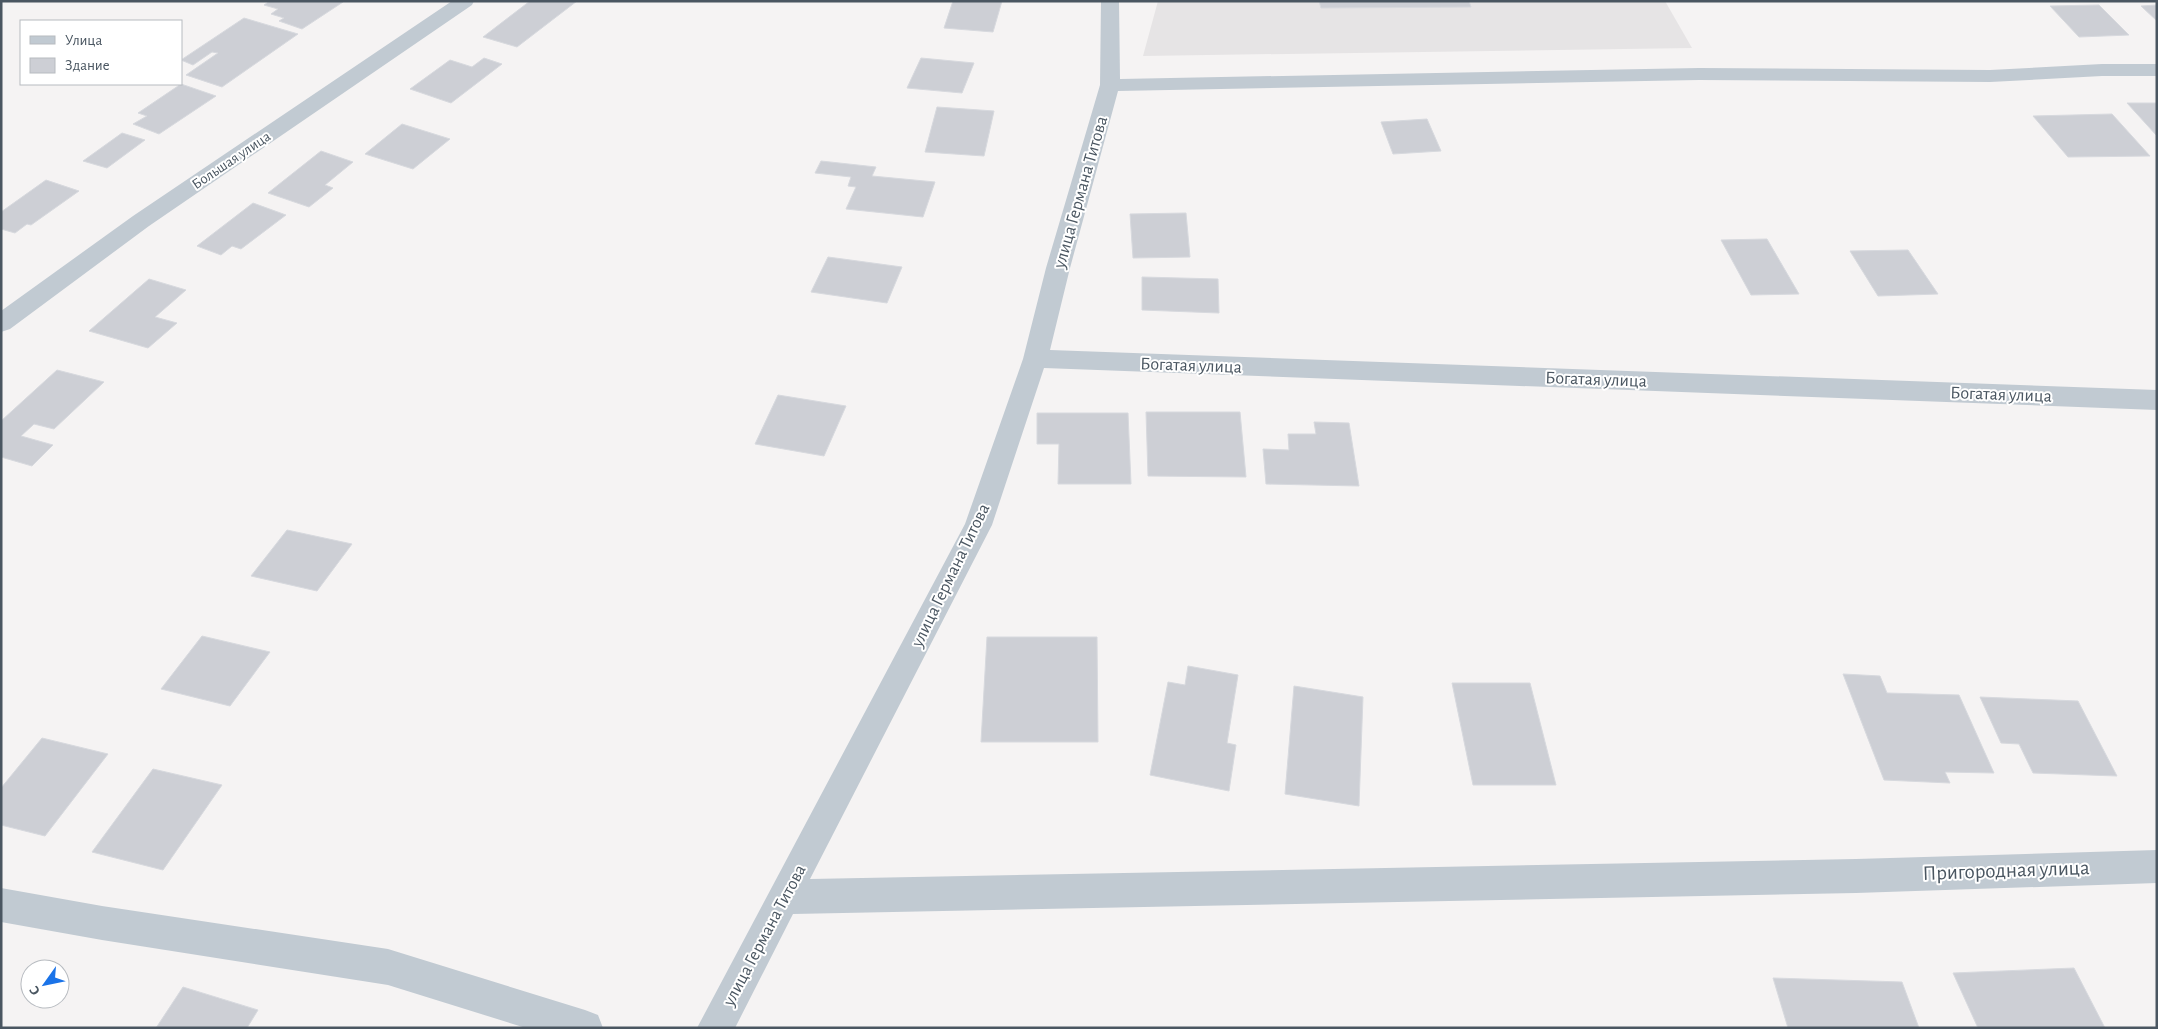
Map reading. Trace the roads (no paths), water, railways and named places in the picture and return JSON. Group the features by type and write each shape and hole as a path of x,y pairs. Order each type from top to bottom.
{"street":[{"name":"Большая улица","path":"1,323 141,221 465,1"},
{"name":"улица Германа Титова","path":"715,1028 978,525 1035,359 1058,268 1110,85 1110,1"},
{"path":"1110,85 1699,74 1990,76 2102,70 2157,70"},
{"name":"Богатая улица","path":"1035,359 2157,400"},
{"name":"Пригородная улица","path":"784,898 1856,876 2157,866"},
{"path":"1,905 102,923 388,967 585,1028"}]}
